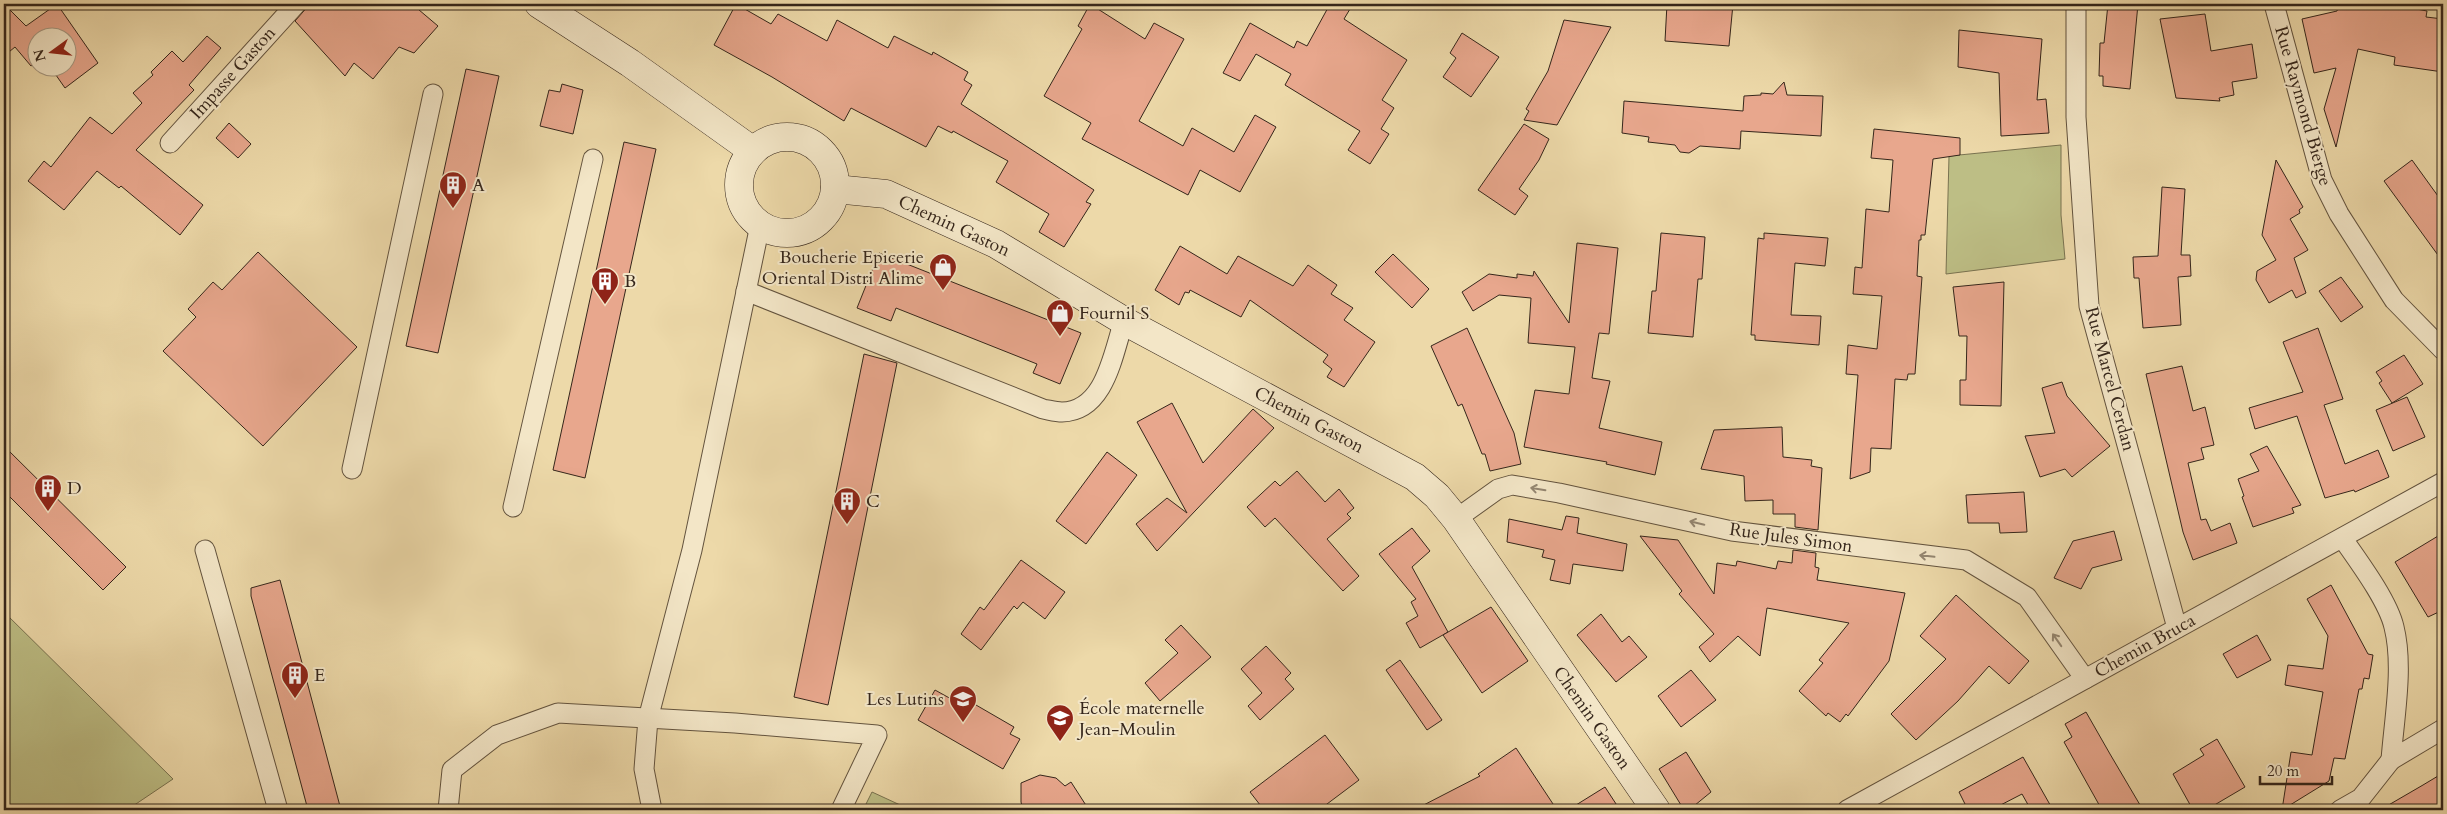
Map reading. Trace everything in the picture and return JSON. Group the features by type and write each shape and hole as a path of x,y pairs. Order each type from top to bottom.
{"street":[{"name":"Impasse Gaston","path":"170,143 296,4"},
{"path":"539,4 630,63 752,151"},
{"name":"Rue Marcel Cerdan","path":"2076,4 2076,117 2089,306 2177,628"},
{"name":"Rue Raymond Bierge","path":"2274,4 2322,180 2339,214 2394,300 2443,350"},
{"path":"352,469 433,94"},
{"path":"778,137 793,137 807,141 820,149 829,161 834,175 835,190 831,204 824,217 813,226 800,231 786,233 760,225 750,215 743,203 740,190 740,176 745,162 752,151 764,142 778,137"},
{"path":"513,507 593,159"},
{"name":"Chemin Gaston","path":"835,190 886,194 996,244 1124,321 1415,477 1437,496 1456,518 1656,810"},
{"path":"652,810 644,769 648,719 692,550 760,225"},
{"path":"746,291 1043,409 1063,412 1082,407 1093,398 1104,382 1124,321"},
{"name":"Chemin Bruca","path":"1847,810 2343,539 2443,482"},
{"name":"Rue Jules Simon","path":"1456,518 1498,489 1512,485 1558,493 1732,531 1966,560 2027,597 2086,680"},
{"path":"2343,539 2373,584 2394,626 2399,661 2391,760"},
{"path":"206,550 278,810"},
{"path":"448,810 452,770 497,735 558,713 735,723 877,735 841,810"},
{"path":"2340,810 2362,798 2391,760 2443,729"}],"green space":[{"path":"2061,145 2061,215 2065,259 1946,274 1949,156"},
{"path":"4,612 173,779 127,810 4,810"},
{"path":"872,792 911,810 863,810"}],"building":[{"path":"4,4 26,26 57,4 74,28 28,28 28,62 15,47 4,56"},
{"path":"310,4 412,4 438,26 414,53 399,47 373,79 354,63 345,76 295,21"},
{"path":"736,4 771,24 778,14 827,41 837,20 888,48 894,36 932,55 933,52 968,72 964,80 972,85 961,104 1094,190 1086,202 1091,204 1064,247 1039,232 1049,214 996,182 1008,161 953,131 952,133 938,126 926,147 851,108 844,121 772,77 714,45"},
{"path":"1090,4 1145,39 1154,23 1184,39 1139,121 1183,146 1192,128 1234,152 1255,115 1276,127 1240,192 1200,170 1188,195 1082,139 1091,123 1044,96 1082,29 1078,26"},
{"path":"1330,4 1353,4 1344,19 1407,60 1382,100 1394,108 1381,129 1389,134 1370,164 1348,150 1360,131 1285,85 1291,74 1256,54 1240,81 1223,73 1250,23 1294,48 1297,41 1307,46"},
{"path":"1667,4 1733,4 1729,46 1665,41"},
{"path":"2108,4 2138,4 2130,89 2103,86 2103,76 2099,76 2100,43 2104,43"},
{"path":"2339,4 2390,4 2427,11 2426,17 2443,19 2443,72 2394,65 2395,57 2358,49 2336,147 2324,109 2336,68 2314,73 2302,19 2337,11"},
{"path":"2205,14 2211,51 2252,44 2257,78 2232,82 2234,95 2219,98 2220,101 2176,98 2160,19"},
{"path":"1564,20 1611,27 1557,125 1524,120 1529,111 1526,109 1548,71"},
{"path":"1959,30 2042,39 2037,100 2046,99 2049,133 2001,136 1999,73 1958,67"},
{"path":"1462,33 1499,57 1471,97 1443,77 1456,58 1450,53"},
{"path":"78,34 98,63 65,88 58,78 78,78"},
{"path":"207,36 221,48 189,85 194,90 136,150 203,205 180,235 121,186 119,188 97,171 64,210 28,181 44,161 51,167 90,117 112,134 142,103 133,93 153,75 151,72 172,51 183,62"},
{"name":"A","path":"466,69 499,76 438,353 406,346"},
{"path":"1784,82 1787,95 1823,96 1821,136 1741,131 1740,149 1700,146 1689,153 1680,152 1675,145 1648,142 1649,137 1622,133 1624,101 1743,111 1744,96 1761,95 1761,93 1773,94"},
{"path":"562,84 583,90 573,134 540,126 549,90 560,92"},
{"path":"229,123 251,144 238,158 216,138"},
{"path":"1524,124 1549,139 1539,160 1519,189 1528,196 1515,215 1478,190"},
{"path":"1874,129 1960,138 1960,155 1933,159 1925,235 1921,235 1921,240 1919,240 1917,276 1922,277 1915,374 1908,374 1907,380 1895,379 1891,449 1871,448 1870,472 1850,479 1858,375 1846,374 1848,345 1877,349 1882,296 1853,294 1855,267 1862,268 1866,209 1889,212 1893,160 1871,158"},
{"name":"B","path":"624,142 656,149 585,478 553,470"},
{"path":"2276,160 2303,207 2299,210 2300,213 2290,219 2308,250 2294,258 2306,293 2296,298 2292,290 2269,303 2256,280 2257,271 2276,260 2262,235"},
{"path":"2412,160 2443,203 2443,262 2384,181"},
{"path":"2162,187 2185,189 2181,255 2190,255 2191,276 2178,277 2181,325 2143,328 2139,278 2134,278 2133,257 2158,256"},
{"path":"1661,233 1705,237 1702,279 1698,279 1693,337 1648,333 1652,291 1656,291"},
{"path":"1764,233 1828,238 1825,266 1795,263 1791,315 1821,316 1819,345 1755,340 1755,335 1751,335 1758,238 1764,239"},
{"path":"1577,243 1618,248 1609,334 1599,333 1592,378 1610,381 1599,428 1662,442 1655,475 1606,464 1607,462 1524,447 1535,390 1569,394 1575,347 1528,343 1531,298 1499,295 1473,311 1462,292 1489,274 1517,278 1517,274 1533,276 1534,271 1569,323"},
{"path":"1180,246 1227,274 1238,256 1293,286 1308,265 1337,285 1331,294 1353,308 1344,320 1375,342 1344,387 1327,377 1332,369 1323,362 1328,355 1250,300 1241,317 1190,290 1189,293 1185,292 1179,305 1155,290"},
{"path":"258,252 357,347 263,446 163,351 196,317 188,309 213,282 222,290"},
{"path":"879,253 1081,333 1060,384 1033,373 1037,364 896,308 891,321 857,308"},
{"path":"1393,254 1429,289 1412,308 1375,272"},
{"path":"2341,277 2363,307 2341,322 2319,291"},
{"path":"2004,282 2001,406 1960,405 1960,380 1966,380 1967,336 1959,336 1953,287"},
{"path":"1467,328 1514,433 1521,464 1490,471 1485,454 1482,454 1462,404 1458,406 1431,346"},
{"path":"2318,328 2343,399 2324,405 2345,464 2378,450 2389,477 2355,492 2354,490 2325,498 2297,416 2255,429 2249,408 2303,392 2283,342"},
{"name":"C","path":"864,354 897,363 828,705 794,697"},
{"path":"2404,355 2423,384 2392,403 2379,383 2382,381 2376,372"},
{"path":"2182,366 2193,411 2205,407 2214,445 2201,448 2204,459 2188,463 2201,520 2206,519 2211,531 2230,523 2237,543 2193,560 2183,532 2146,374"},
{"path":"2062,382 2067,396 2110,446 2072,477 2065,469 2040,477 2025,436 2055,433 2042,388"},
{"path":"2407,397 2425,437 2393,451 2376,410"},
{"path":"1172,403 1203,463 1253,409 1274,428 1157,551 1136,524 1167,498 1187,513 1137,422"},
{"path":"1782,427 1783,457 1812,460 1811,466 1822,468 1818,530 1795,527 1795,514 1773,514 1773,500 1745,501 1744,476 1701,469 1714,430"},
{"name":"D","path":"4,446 126,567 103,590 4,491"},
{"path":"2267,446 2301,505 2292,508 2294,513 2253,527 2242,497 2244,496 2238,479 2259,471 2250,454"},
{"path":"1107,452 1137,475 1086,544 1056,521"},
{"path":"1297,471 1325,502 1339,489 1354,508 1347,514 1351,518 1327,539 1359,576 1343,591 1275,518 1265,527 1247,507 1275,481 1280,486"},
{"path":"2024,492 2027,532 2000,533 1999,523 1968,523 1966,495"},
{"path":"1566,516 1579,518 1577,533 1627,544 1623,571 1573,564 1570,584 1550,580 1555,560 1542,557 1544,550 1507,542 1509,519 1562,530"},
{"path":"1412,528 1430,551 1412,567 1448,632 1420,648 1406,623 1418,616 1411,602 1416,599 1379,554"},
{"path":"2114,531 2122,560 2092,568 2081,589 2054,578 2073,541"},
{"path":"2443,533 2443,610 2428,617 2395,562"},
{"path":"1640,536 1678,540 1714,594 1717,563 1736,566 1737,561 1776,569 1778,561 1792,563 1793,550 1816,553 1815,567 1819,568 1817,580 1905,593 1889,661 1848,716 1846,714 1840,722 1828,713 1826,716 1799,691 1823,663 1819,660 1849,623 1767,608 1760,656 1738,636 1710,662 1699,647 1714,634 1679,594 1682,591"},
{"path":"1021,560 1065,592 1045,619 1023,602 1017,609 1014,606 981,650 961,634 980,607 984,610"},
{"name":"E","path":"280,580 341,810 308,810 270,668 251,596 251,588"},
{"path":"2331,585 2368,654 2373,655 2369,679 2364,678 2362,689 2359,689 2345,759 2334,758 2329,781 2282,810 2291,752 2312,755 2323,692 2285,685 2288,665 2323,669 2328,636 2307,599"},
{"path":"1956,595 2029,661 2009,684 1989,666 1958,701 1916,740 1891,714 1946,659 1920,636"},
{"path":"1491,607 1528,661 1482,693 1443,635"},
{"path":"1601,614 1622,642 1629,636 1647,657 1616,682 1577,635"},
{"path":"1181,625 1211,657 1160,701 1145,683 1178,653 1165,640"},
{"path":"2257,635 2271,660 2237,678 2223,654"},
{"path":"1266,646 1291,673 1285,679 1294,689 1260,720 1248,706 1262,693 1241,669"},
{"path":"1400,660 1442,720 1427,730 1386,670"},
{"path":"1691,670 1716,700 1681,727 1658,696"},
{"path":"935,690 953,700 957,694 1014,727 1010,734 1020,739 1003,769 918,720"},
{"path":"2086,712 2143,810 2102,810 2064,742 2072,737 2065,724"},
{"path":"1325,735 1359,780 1319,810 1264,810 1250,792"},
{"path":"2217,739 2245,787 2206,810 2193,810 2173,774 2204,755 2200,749"},
{"path":"1516,748 1557,810 1414,810 1480,776 1478,774"},
{"path":"1686,752 1711,792 1689,810 1684,810 1659,769"},
{"path":"2023,757 2053,810 2031,810 2022,794 1991,810 1968,810 1959,792"},
{"path":"2443,773 2443,810 2380,810 2423,785"},
{"path":"1040,775 1056,778 1065,786 1071,782 1089,810 1023,810 1021,783"},
{"path":"1605,787 1620,810 1568,810"}],"place":[{"name":"A","path":"453,209"},
{"name":"Boucherie Epicerie Oriental Distri Alime","path":"943,291"},
{"name":"B","path":"605,305"},
{"name":"Fournil S","path":"1060,337"},
{"name":"D","path":"48,512"},
{"name":"C","path":"847,525"},
{"name":"E","path":"295,699"},
{"name":"Les Lutins","path":"963,723"},
{"name":"École maternelle Jean-Moulin","path":"1060,742"}]}
